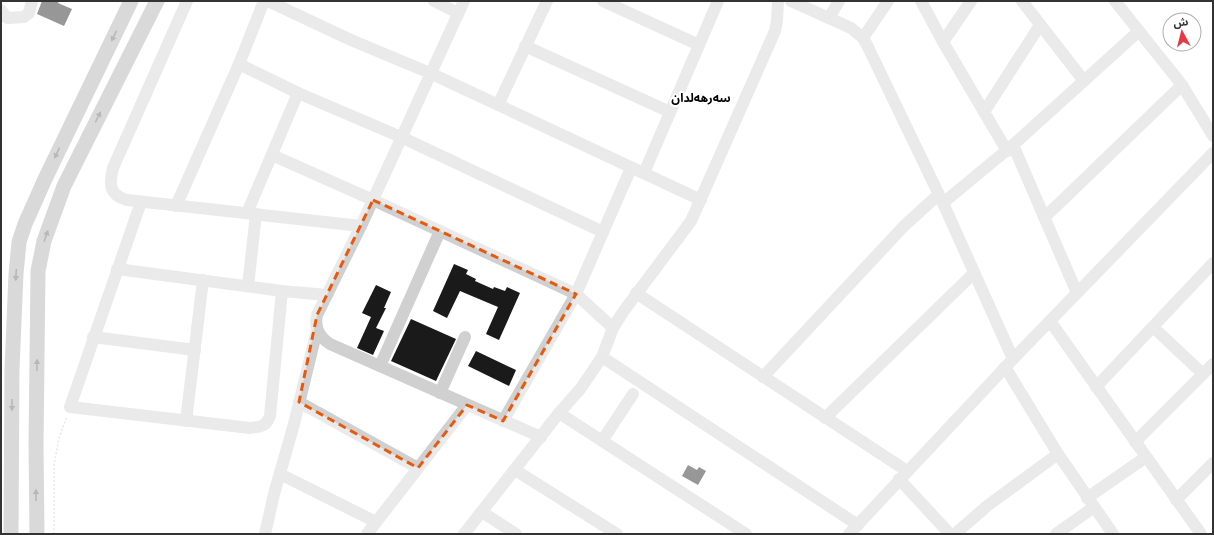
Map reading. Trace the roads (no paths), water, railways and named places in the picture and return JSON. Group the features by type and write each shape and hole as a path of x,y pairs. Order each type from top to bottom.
{"main road":[{"path":"11,534 12,369 16,274 19,242 25,224 45,179 131,1"},
{"path":"37,534 36,445 38,272 44,241 64,186 156,1"}],"street":[{"path":"1,10 7,18 24,17 29,14 32,1"},
{"path":"187,1 118,157 111,178 112,189 120,198 140,202 361,226"},
{"path":"176,206 239,64 264,1"},
{"path":"268,1 351,40 430,73 701,200"},
{"path":"434,1 458,13"},
{"path":"464,1 361,226 317,315 317,330 320,336 330,344 541,437"},
{"path":"498,105 547,1"},
{"path":"603,1 699,45"},
{"path":"644,174 718,1"},
{"path":"464,534 581,388 602,357 613,328 636,293 691,221 775,31 778,1"},
{"path":"791,1 851,28 863,38 867,44 974,273 1009,363 1058,454 1113,534"},
{"path":"829,18 839,1"},
{"path":"863,38 888,1"},
{"path":"921,1 984,112 1010,148 1045,217 1077,293"},
{"path":"943,42 971,1"},
{"path":"1022,1 1084,81"},
{"path":"1115,1 1182,85 1213,136"},
{"path":"984,112 1040,26"},
{"path":"763,377 904,226 1010,148 1139,31"},
{"path":"526,46 670,112"},
{"path":"239,64 298,93 401,137 604,232"},
{"path":"1045,217 1182,85"},
{"path":"248,286 252,214 272,155 298,93"},
{"path":"849,534 1009,363 1213,153"},
{"path":"272,155 576,294 613,328"},
{"path":"503,420 576,294 631,168"},
{"path":"140,202 70,407 250,428 260,427 268,422 270,416 282,291"},
{"path":"380,366 440,231"},
{"path":"1096,387 1213,263"},
{"path":"117,270 282,291 327,295"},
{"path":"825,418 974,273"},
{"path":"186,421 203,280"},
{"path":"636,293 825,418 903,475 950,534"},
{"path":"1050,321 1201,534"},
{"path":"1153,327 1203,374"},
{"path":"265,534 317,330"},
{"path":"93,337 195,350"},
{"path":"440,393 465,337"},
{"path":"602,357 858,525"},
{"path":"1135,442 1213,364"},
{"path":"602,441 633,394"},
{"path":"299,402 418,468"},
{"path":"366,534 468,405"},
{"path":"560,413 746,534"},
{"path":"955,534 987,506 1058,454"},
{"path":"1056,534 1091,502 1146,457"},
{"path":"1176,500 1213,463"},
{"path":"515,470 617,534"},
{"path":"280,474 376,522"},
{"path":"482,512 516,534"}],"district":[{"name":"سەرهەلدان","path":"701,98"}]}
